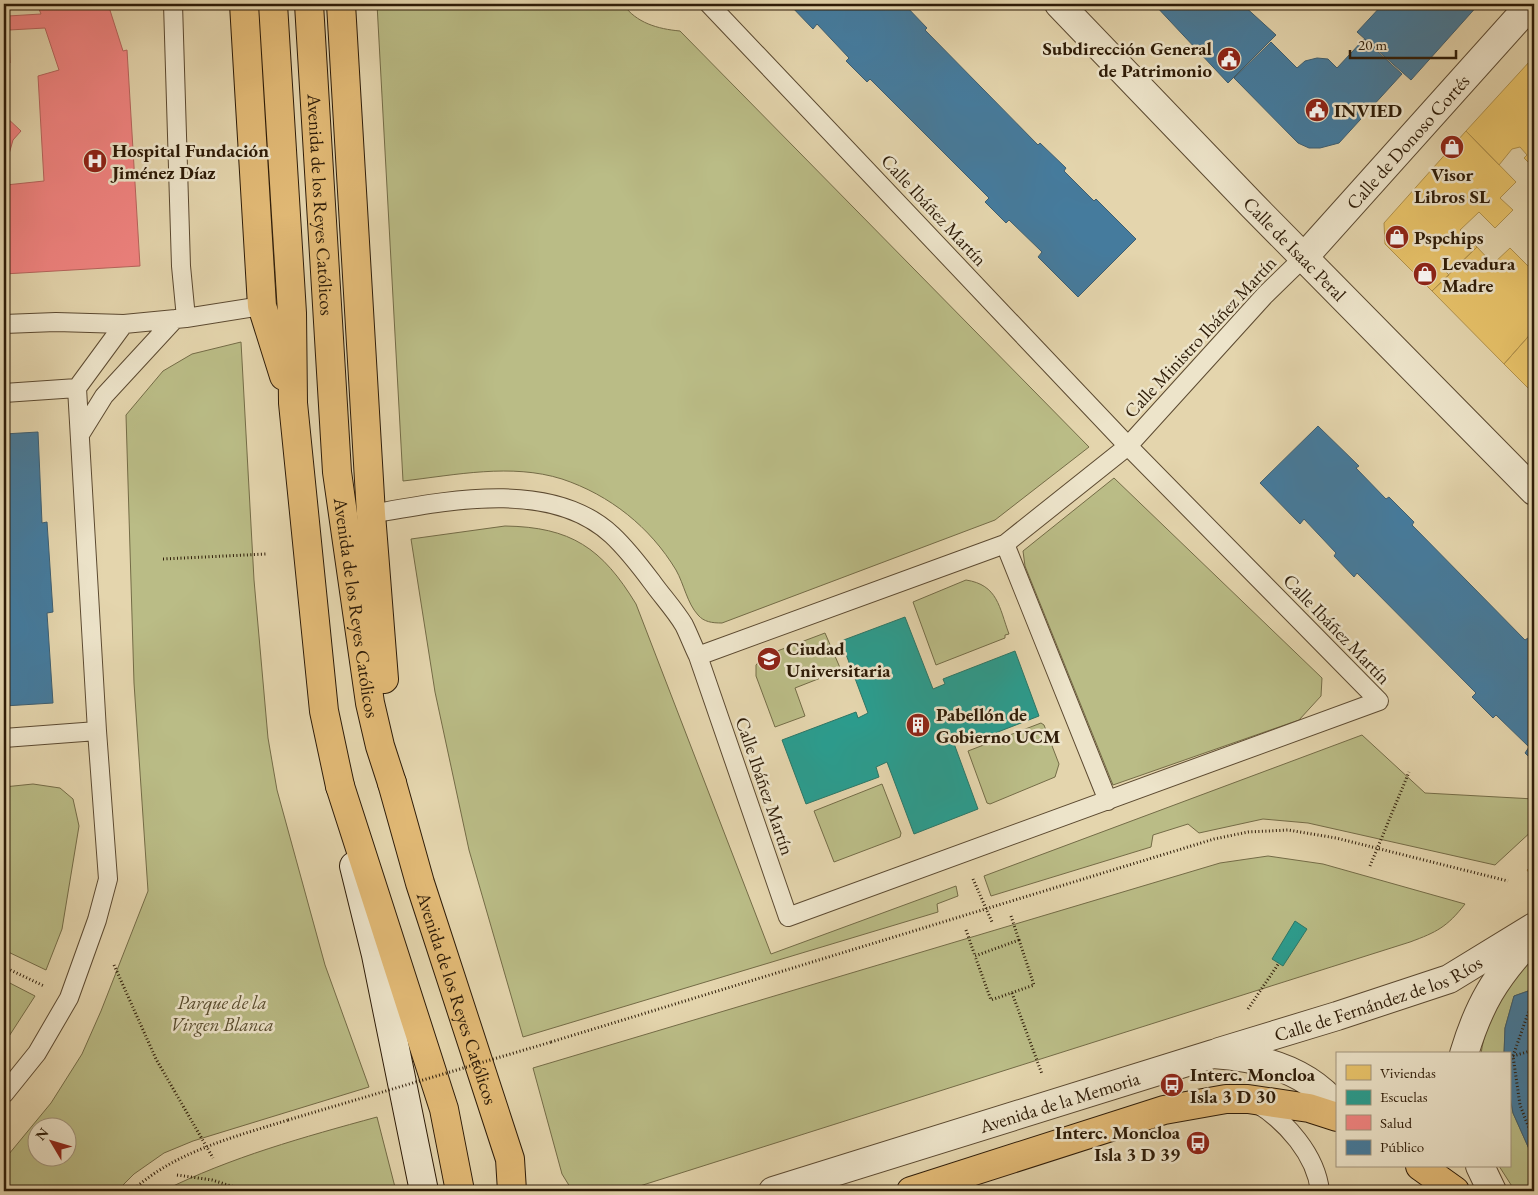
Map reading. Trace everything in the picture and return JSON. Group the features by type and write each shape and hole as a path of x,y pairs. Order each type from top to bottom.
{"main road":[{"path":"244,4 262,306 293,404"},
{"name":"Avenida de los Reyes Católicos","path":"273,4 292,313 293,404 324,711 340,786 444,1110 460,1191"},
{"name":"Avenida de los Reyes Católicos","path":"309,4 337,472 370,704 380,746 423,892 510,1159 512,1191"},
{"path":"341,4 371,514 392,783"},
{"path":"911,1191 1164,1110 1226,1099 1248,1098 1309,1108 1336,1117"},
{"path":"1423,1168 1455,1191"}],"street":[{"name":"Calle de Isaac Peral","path":"1059,4 1534,491"},
{"name":"Calle de Donoso Cortés","path":"1304,257 1531,4"},
{"path":"340,786 348,841 376,955 424,1191"},
{"name":"Calle de Fernández de los Ríos","path":"1212,1054 1449,979 1534,927"},
{"path":"1465,1052 1473,1024 1487,995 1505,967 1534,936"},
{"name":"Avenida de la Memoria","path":"773,1191 1212,1054 1274,1063 1312,1082 1336,1107"},
{"path":"510,1159 525,1191"},
{"path":"1481,1168 1492,1191"}],"lane":[{"path":"81,432 104,396 181,319 173,4"},
{"name":"Calle Ibáñez Martín","path":"698,656 788,917 1379,702 1128,446 709,4"},
{"name":"Calle Ministro Ibáñez Martín","path":"1128,446 1265,295 1304,257"},
{"path":"4,324 56,322 124,324 181,319 262,306"},
{"path":"4,1094 37,1053 69,998 97,920 108,879 97,731 77,388 124,324"},
{"path":"4,393 77,388"},
{"path":"371,514 439,502 518,498 542,501 568,509 589,519 612,534 631,555 684,624 698,656 1005,544 1128,446"},
{"path":"1005,544 1108,801"},
{"path":"4,738 97,731"},
{"path":"1248,1098 1271,1114 1291,1132 1309,1158 1320,1191"}],"path":[{"path":"163,559 266,554"},
{"path":"1370,866 1409,772"},
{"path":"132,1191 148,1177 205,1147 288,1120 551,1042 1214,839 1248,832 1288,830 1377,849 1508,881"},
{"path":"966,930 991,1000 1034,985 1011,916"},
{"path":"975,956 1019,940"},
{"path":"1248,1010 1278,963"},
{"path":"114,965 156,1059 213,1158"},
{"path":"4,966 44,986"},
{"path":"1012,993 1042,1075"},
{"path":"1534,1004 1531,1005 1523,1023 1512,1056 1520,1105 1534,1141"},
{"path":"1512,1056 1534,1050"},
{"path":"176,1175 212,1180 247,1191"}],"green space":[{"path":"377,4 623,4 634,16 648,24 680,31 1089,447 995,520 722,623 708,622 698,615 691,605 679,575 666,554 641,527 612,503 580,486 543,474 503,471 403,481"},
{"name":"Parque de la Virgen Blanca","path":"241,342 254,580 268,738 277,790 325,965 369,1087 193,1141 164,1153 134,1174 117,1191 4,1191 4,1160 28,1131 28,1168 78,1168 78,1118 39,1118 51,1103 82,1054 148,891 134,683 126,415 163,371 192,354"},
{"path":"1114,478 1322,678 1321,696 1299,720 1113,785 1025,566 1023,551"},
{"path":"505,526 528,527 549,531 583,544 610,568 636,604 771,954 956,886 958,896 937,904 938,912 523,1037 469,850 435,692 411,539"},
{"path":"966,580 977,583 991,592 999,606 1009,634 1005,635 1005,638 936,665 913,602"},
{"path":"825,633 841,670 795,688 805,716 775,727 756,676 756,665 764,656"},
{"path":"1041,723 1044,725 1059,764 1055,777 990,804 987,803 968,751"},
{"path":"1362,735 1425,793 1534,799 1534,829 1495,865 1308,823 1263,819 1199,833 1188,824 1153,835 1151,847 991,896 984,876"},
{"path":"33,784 60,788 73,799 79,826 62,929 46,970 4,950 4,787"},
{"path":"882,784 901,833 900,837 834,862 814,811"},
{"path":"1268,856 1323,864 1465,904 1441,928 1410,942 624,1191 576,1191 570,1187 562,1174 533,1068 1220,863"},
{"path":"1534,957 1534,985 1528,991 1514,996 1505,1028 1504,1052 1481,1052 1493,1014 1516,978"},
{"path":"4,980 35,996 4,1044"},
{"path":"1510,1096 1513,1113 1534,1160 1534,1191 1515,1191 1500,1168 1510,1168"},
{"path":"377,1117 396,1191 163,1191 241,1158 295,1140"}],"building: Viviendas":[{"path":"1530,61 1534,66 1534,168 1524,158 1527,155 1520,147 1512,149 1499,165 1466,131"},
{"path":"1466,131 1516,182 1500,198 1513,210 1495,228 1479,212 1460,230 1477,247 1454,269 1451,265 1445,271 1449,275 1432,291 1385,244 1384,223"},
{"path":"1477,247 1493,264 1510,248 1534,272 1534,296 1530,300 1534,304 1534,330 1504,364 1432,291"},
{"path":"1534,330 1534,394 1504,364"},
{"path":"1534,863 1534,877 1533,878 1527,870"}],"building: Escuelas":[{"name":"Pabellón de Gobierno UCM","path":"905,617 933,689 945,684 943,679 1015,651 1039,716 967,744 964,733 952,738 978,809 914,834 887,762 876,767 879,777 806,804 782,740 856,712 858,718 868,713 841,641"},
{"path":"1295,921 1307,929 1283,966 1272,959"}],"building: Salud":[{"path":"4,4 7,4 8,16 41,14 37,4 108,4 123,51 127,50 140,266 4,274 4,115 21,131 13,140 5,168 6,185 44,181 38,76 59,70 45,28 9,30 10,63 4,63"}],"building: Público":[{"path":"789,4 904,4 927,28 925,30 1038,145 1040,143 1066,168 1064,171 1094,201 1096,199 1136,239 1078,297 1038,257 1042,252 1009,220 1006,223 985,202 989,198 870,79 867,82 846,61 849,58 817,24 813,29"},
{"name":"Subdirección General de Patrimonio","path":"1154,4 1242,4 1276,35 1228,83"},
{"path":"1383,4 1479,4 1411,80 1357,32"},
{"name":"INVIED","path":"1364,39 1402,74 1339,143 1320,148 1309,148 1298,143 1234,78 1271,42 1297,68 1305,61 1317,58 1328,59 1337,68"},
{"path":"1318,426 1359,466 1356,468 1386,499 1389,497 1414,522 1412,525 1525,640 1528,638 1534,644 1534,762 1525,753 1529,747 1496,715 1493,718 1472,697 1476,693 1357,573 1354,577 1334,556 1336,553 1304,519 1300,524 1260,483"},
{"path":"38,432 42,523 47,522 53,612 47,613 53,703 4,706 4,434"},
{"path":"1534,989 1534,1160 1513,1113 1510,1096 1510,1052 1504,1052 1505,1028 1514,996"}],"place":[{"name":"Subdirección General de Patrimonio","path":"1229,59"},
{"name":"INVIED","path":"1317,110"},
{"name":"Visor Libros SL","path":"1452,147"},
{"name":"Hospital Fundación Jiménez Díaz","path":"95,161"},
{"name":"Pspchips","path":"1397,237"},
{"name":"Levadura Madre","path":"1425,274"},
{"name":"Ciudad Universitaria","path":"769,659"},
{"name":"Pabellón de Gobierno UCM","path":"918,725"},
{"name":"Interc. Moncloa Isla 3 D 30","path":"1172,1085"},
{"name":"Interc. Moncloa Isla 3 D 39","path":"1198,1143"}]}
